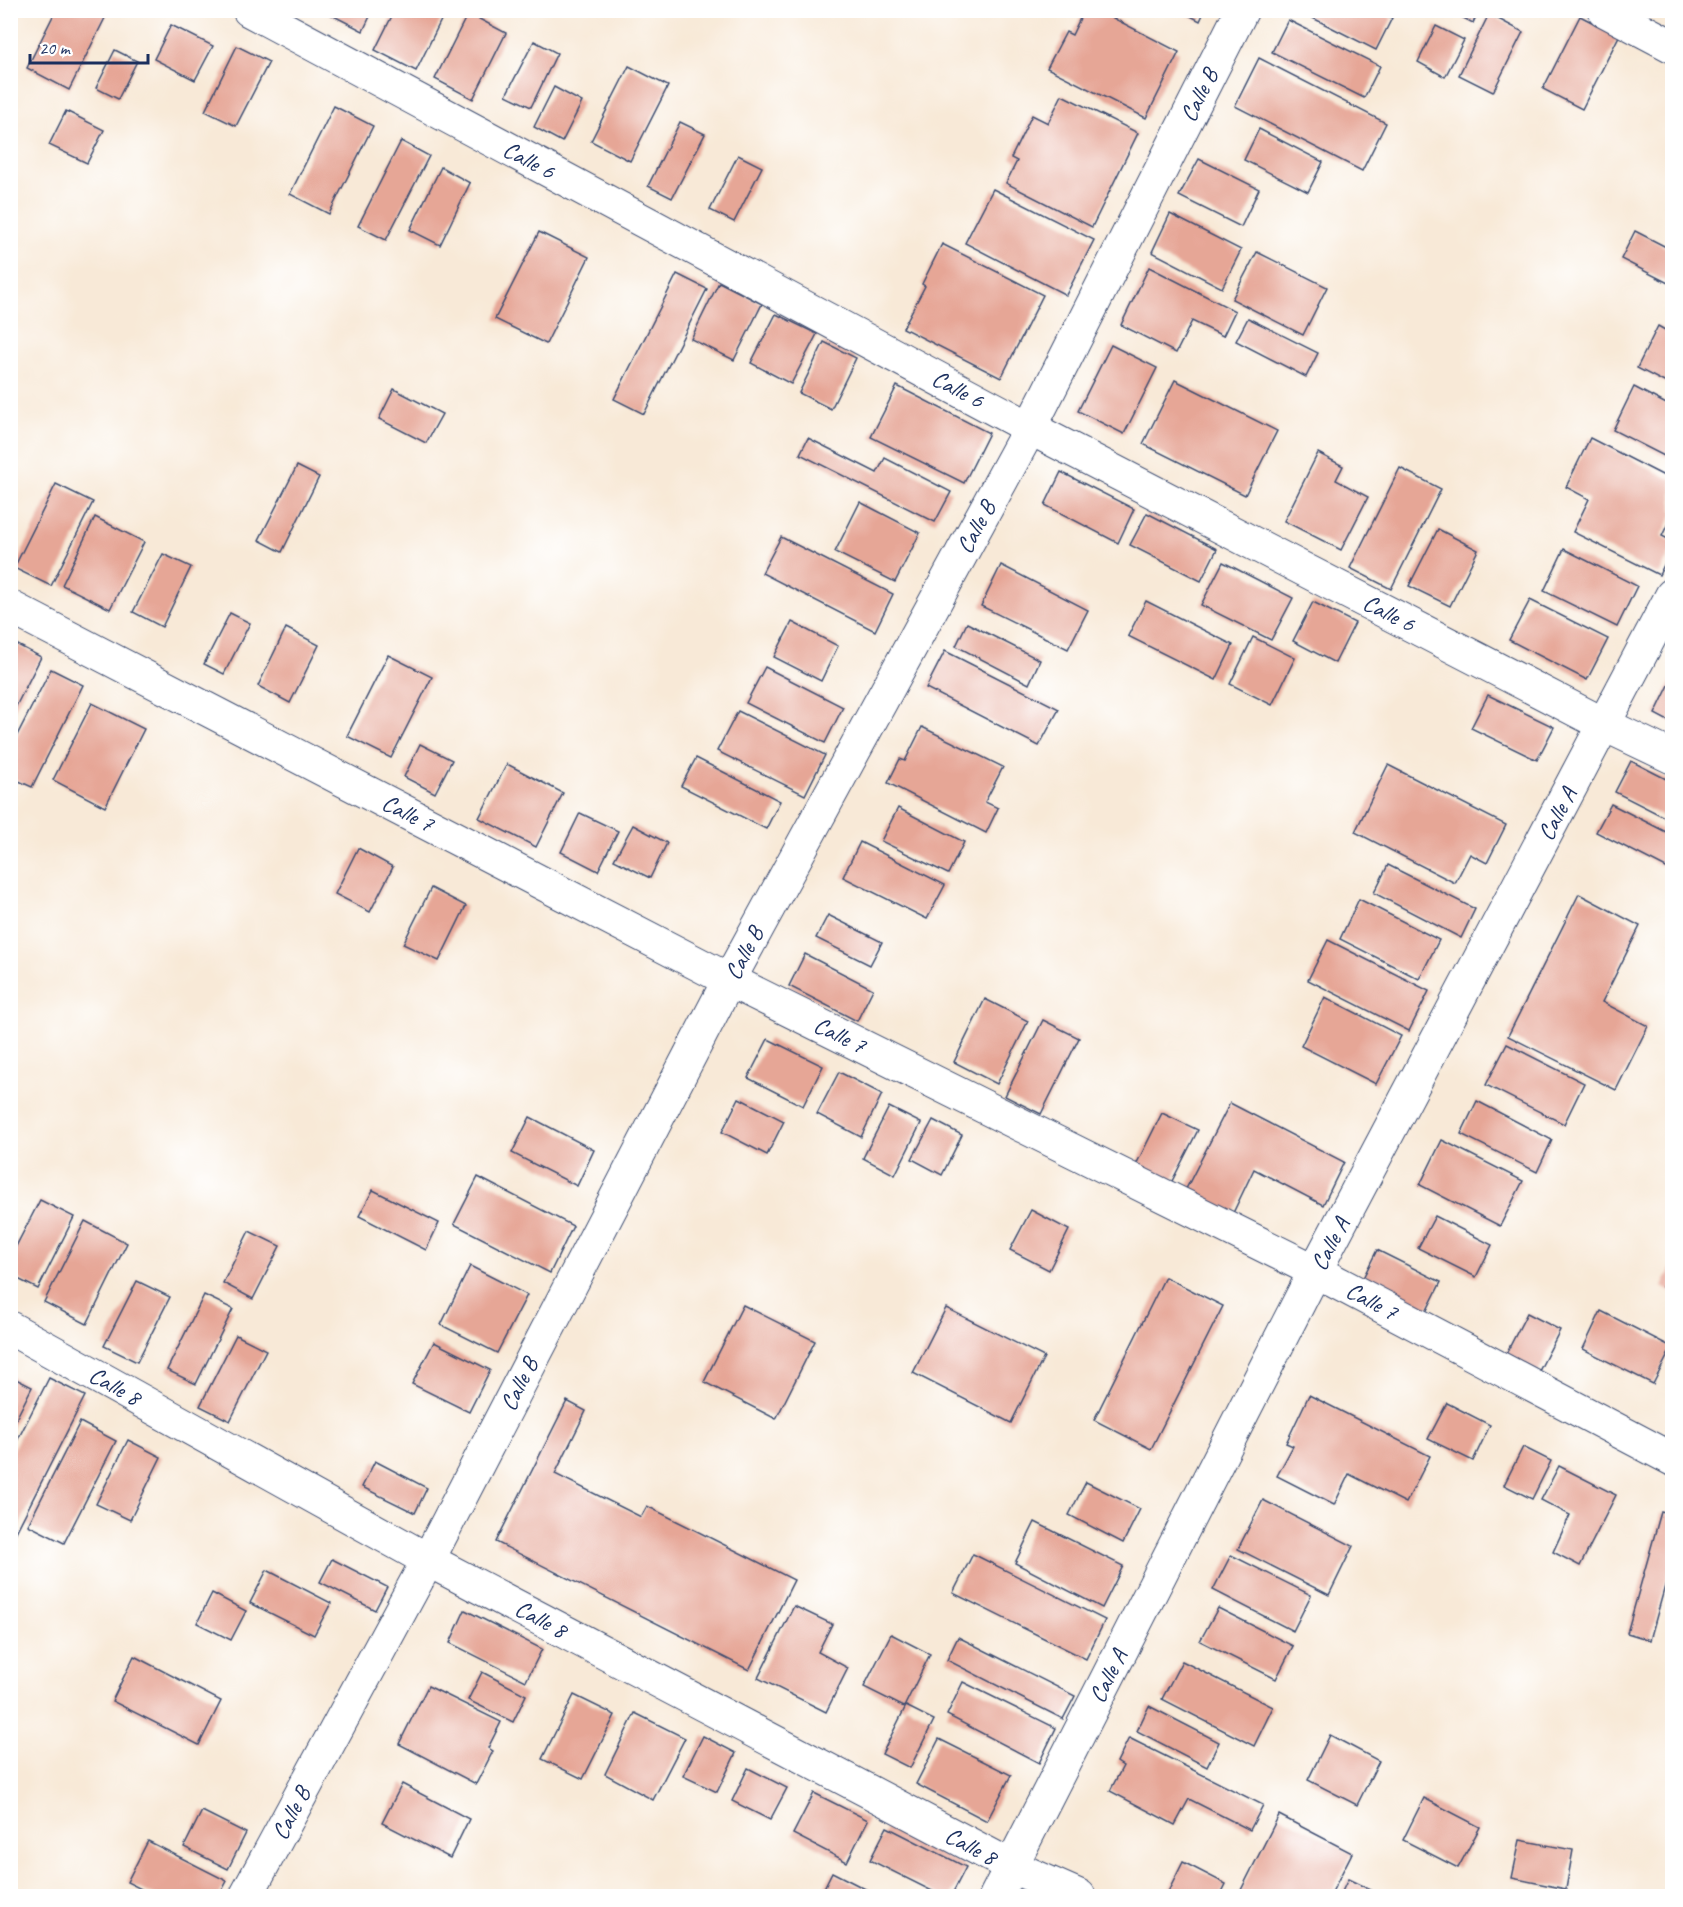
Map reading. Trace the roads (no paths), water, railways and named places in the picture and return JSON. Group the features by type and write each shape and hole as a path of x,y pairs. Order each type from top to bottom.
{"street":[{"name":"Calle 6","path":"249,10 1030,428 1605,725 1672,757"},
{"name":"Calle B","path":"246,1896 428,1560 729,980 1030,428 1242,10"},
{"path":"1604,10 1672,46"},
{"name":"Calle A","path":"996,1896 1315,1271 1672,595"},
{"name":"Calle 7","path":"10,607 729,980 1315,1271 1672,1459"},
{"name":"Calle 8","path":"10,1328 428,1560 1011,1866 1079,1896"}]}
